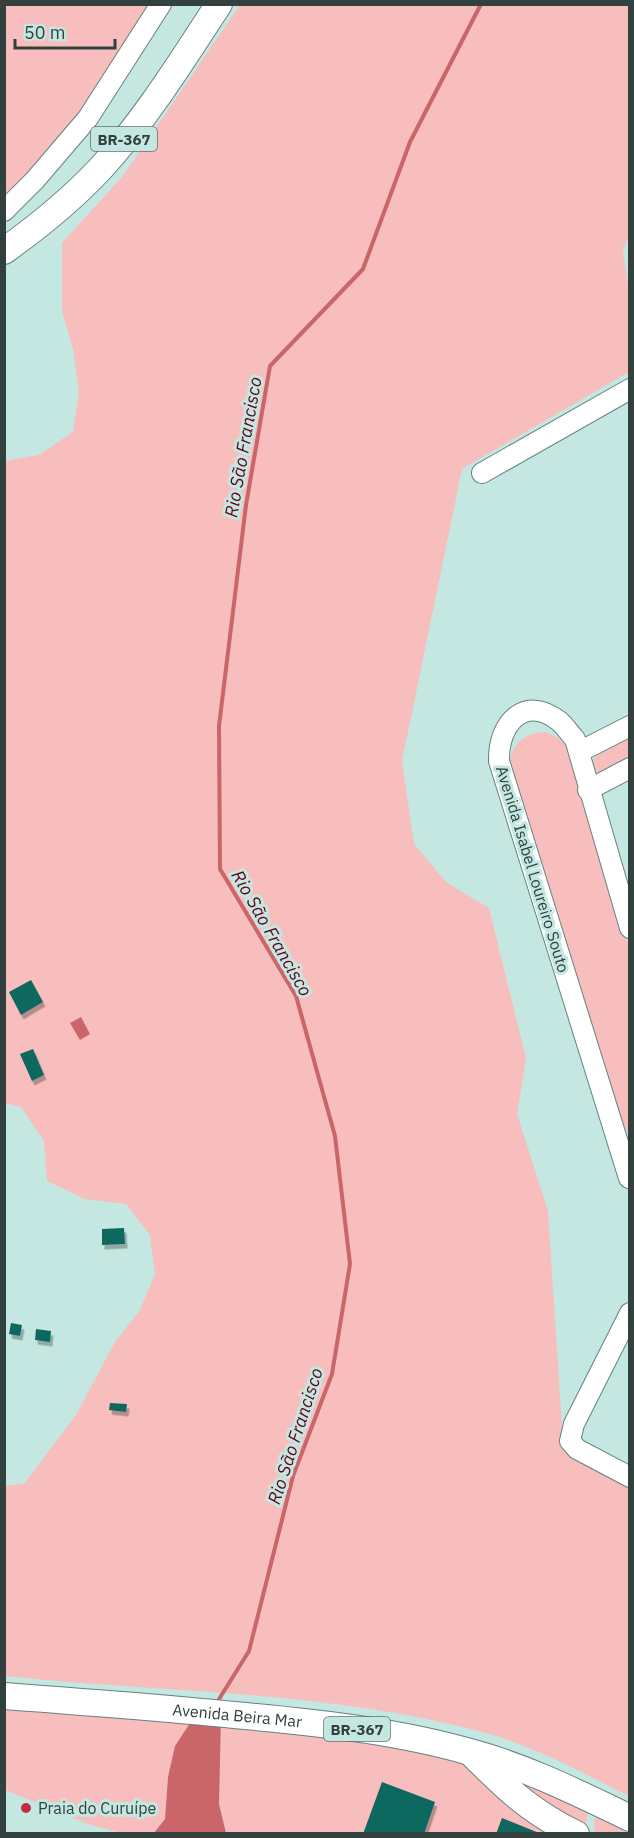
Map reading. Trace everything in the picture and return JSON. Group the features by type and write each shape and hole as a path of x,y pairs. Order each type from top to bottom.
{"main road":[{"name":"BR-367","path":"4,251 64,205 102,167 160,91 219,4"},
{"name":"Avenida Beira Mar","path":"4,1695 320,1723 468,1751 567,1787 630,1818"},
{"path":"468,1751 524,1804 545,1819 576,1833"},
{"path":"590,1833 590,1821 595,1801"}],"street":[{"path":"4,211 35,180 88,118 161,4"},
{"path":"482,474 630,389"},
{"name":"Avenida Isabel Loureiro Souto","path":"629,1178 499,761 498,743 506,725 519,716 534,710 545,713 560,722 575,740 630,928"},
{"path":"579,752 630,726"},
{"path":"588,790 630,768"},
{"path":"630,1313 574,1424 570,1441 577,1449 630,1477"}],"path":[{"path":"4,1160 4,1191"}],"shaded area":[{"path":"5,5 174,5 95,118 5,221"},
{"path":"240,5 629,5 630,234 623,251 629,290 629,372 462,469 402,761 414,844 447,883 489,908 526,1058 517,1114 548,1211 563,1443 629,1482 629,1796 518,1744 479,1731 421,1718 303,1700 5,1676 4,1486 24,1484 76,1415 115,1342 140,1310 155,1274 150,1235 126,1204 85,1199 47,1181 44,1141 21,1107 5,1103 5,461 39,455 73,432 79,391 73,349 62,311 62,243 122,177"},
{"path":"546,732 566,742 629,947 629,1132 625,1129 509,770 512,754 519,742 531,735"},
{"path":"629,735 629,760 601,774 596,771 593,765 595,757"},
{"path":"81,1017 90,1034 80,1040 70,1023"},
{"path":"4,1701 192,1720 168,1777 165,1819 153,1833 121,1833 91,1825 5,1790"},
{"path":"221,1719 465,1753 570,1833 226,1833 219,1804"},
{"path":"221,1719 219,1804 226,1833 153,1834 165,1819 168,1777 175,1746 192,1720"},
{"path":"490,1765 589,1804 585,1829"},
{"path":"600,1813 629,1826 629,1833 595,1833 594,1820"}],"building":[{"path":"31,980 43,1002 21,1015 9,992"},
{"path":"33,1049 44,1075 32,1081 20,1054"},
{"path":"124,1228 125,1244 102,1245 102,1229"},
{"path":"11,1323 22,1325 20,1336 9,1334"},
{"path":"36,1329 51,1331 50,1342 35,1340"},
{"path":"110,1403 127,1404 126,1412 109,1410"},
{"path":"382,1782 435,1802 424,1834 363,1834"},
{"path":"502,1818 539,1833 539,1834 496,1834"}],"waterway":[{"name":"Rio São Francisco","path":"216,1704 249,1651 293,1476 332,1374 350,1264 335,1136 296,996 220,869 219,726 246,505 270,366 363,269 410,142 481,4"}],"place":[{"name":"Praia do Curuípe","path":"26,1808"}]}
